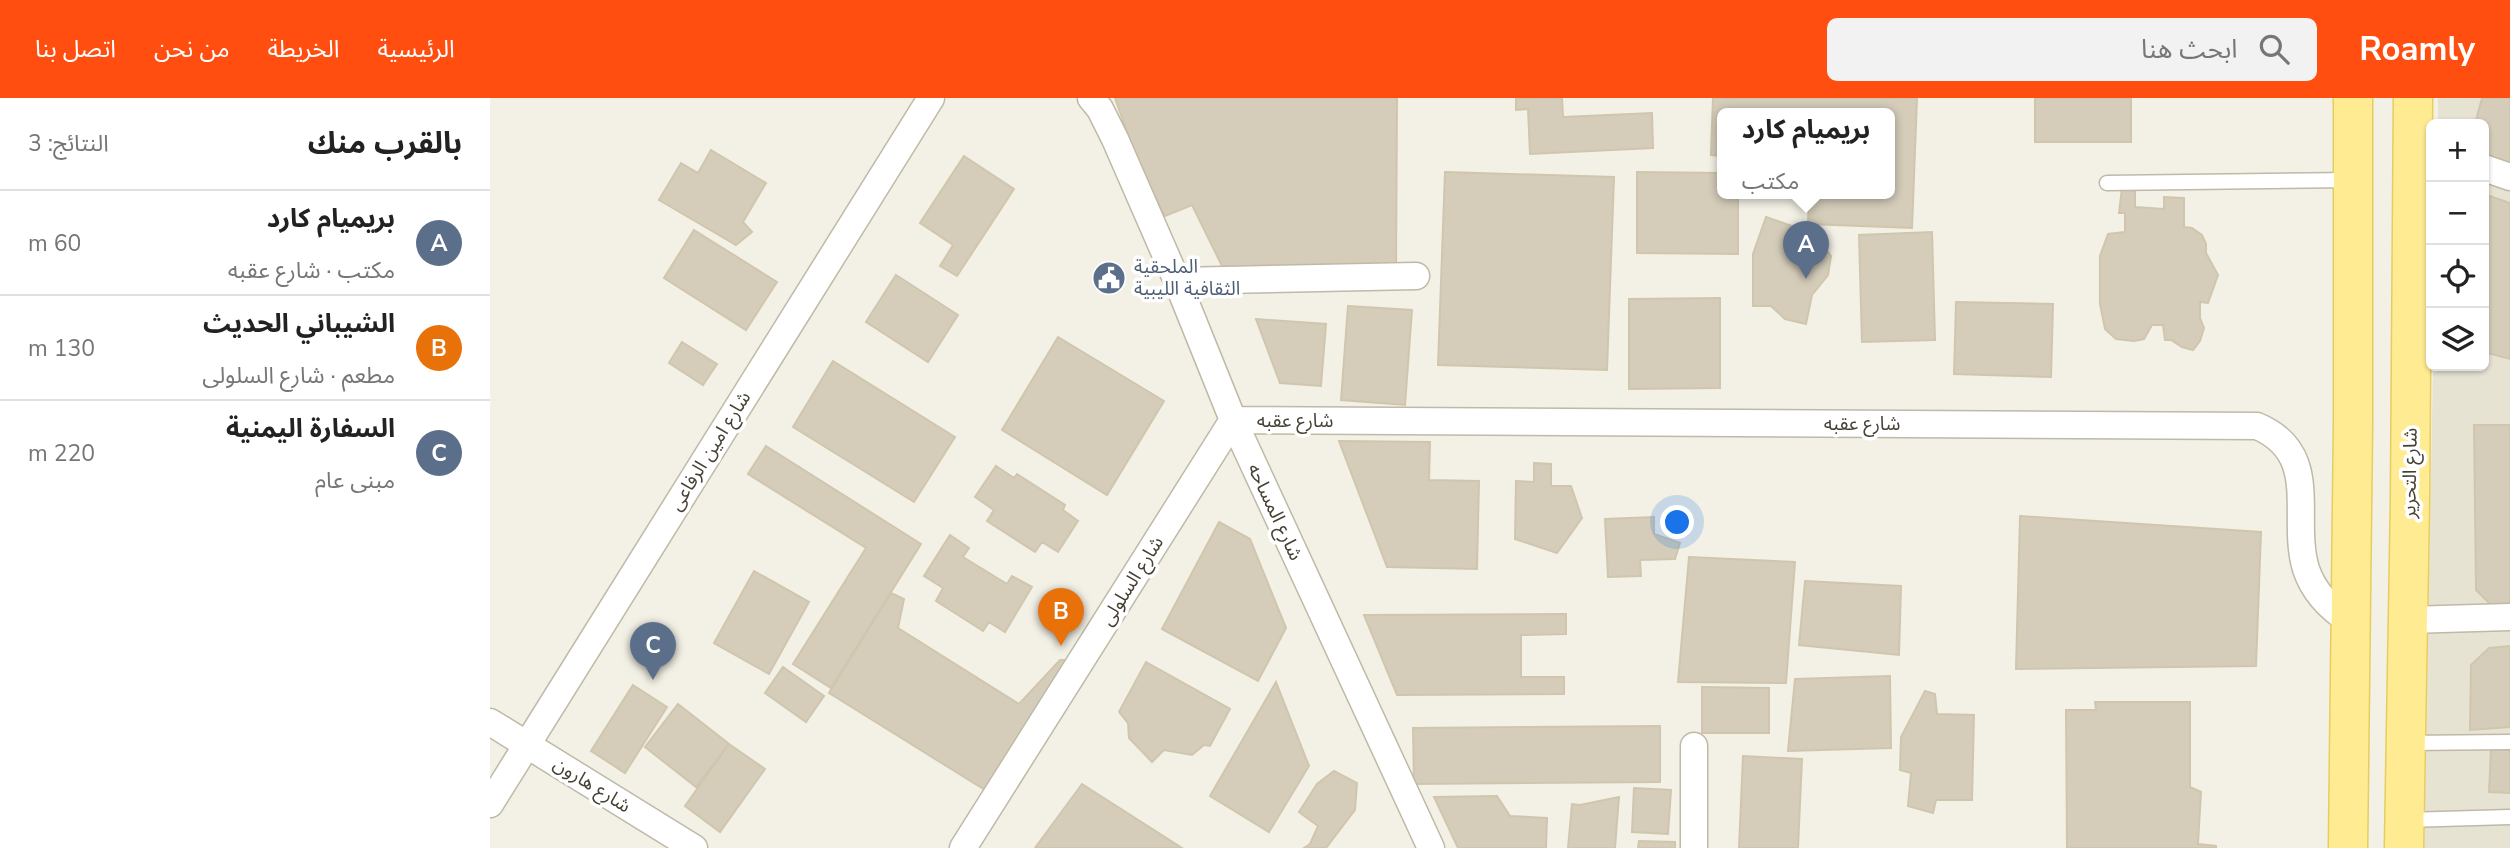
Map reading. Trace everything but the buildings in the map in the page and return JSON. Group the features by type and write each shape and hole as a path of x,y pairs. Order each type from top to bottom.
{"main road":[{"path":"2348,848 2353,98"},
{"name":"شارع التحرير","path":"2404,834 2410,501 2422,144 2413,98"},
{"path":"2352,499 2410,501"}],"street":[{"name":"شارع امين الرفاعى","path":"490,804 931,98"},
{"name":"شارع المساحه","path":"1091,98 1100,109 1115,139 1177,281 1233,420 1431,848"},
{"path":"2489,169 2510,177"},
{"path":"1177,281 1416,276"},
{"name":"شارع عقبه","path":"1233,420 2257,426 2276,436 2293,456 2300,483 2302,544 2306,569 2323,600 2351,622"},
{"name":"شارع السلولى","path":"963,848 1233,420"},
{"path":"2408,620 2510,617"},
{"name":"شارع هارون","path":"490,722 694,848"},
{"path":"1693,848 1694,746"}],"lane":[{"path":"2107,183 2353,180"},
{"path":"2406,743 2510,742"},
{"path":"2404,834 2510,817"}],"shaded area":[{"path":"2438,98 2510,98 2510,848 2424,848 2433,371 2489,371 2489,119 2438,119"}],"place":[{"name":"الملحقية الثقافية الليبية","path":"1109,278"},
{"name":"بريميام كارد","path":"1806,279"},
{"name":"الشيباني الحديث","path":"1061,646"},
{"name":"السفارة اليمنية","path":"653,680"}]}
